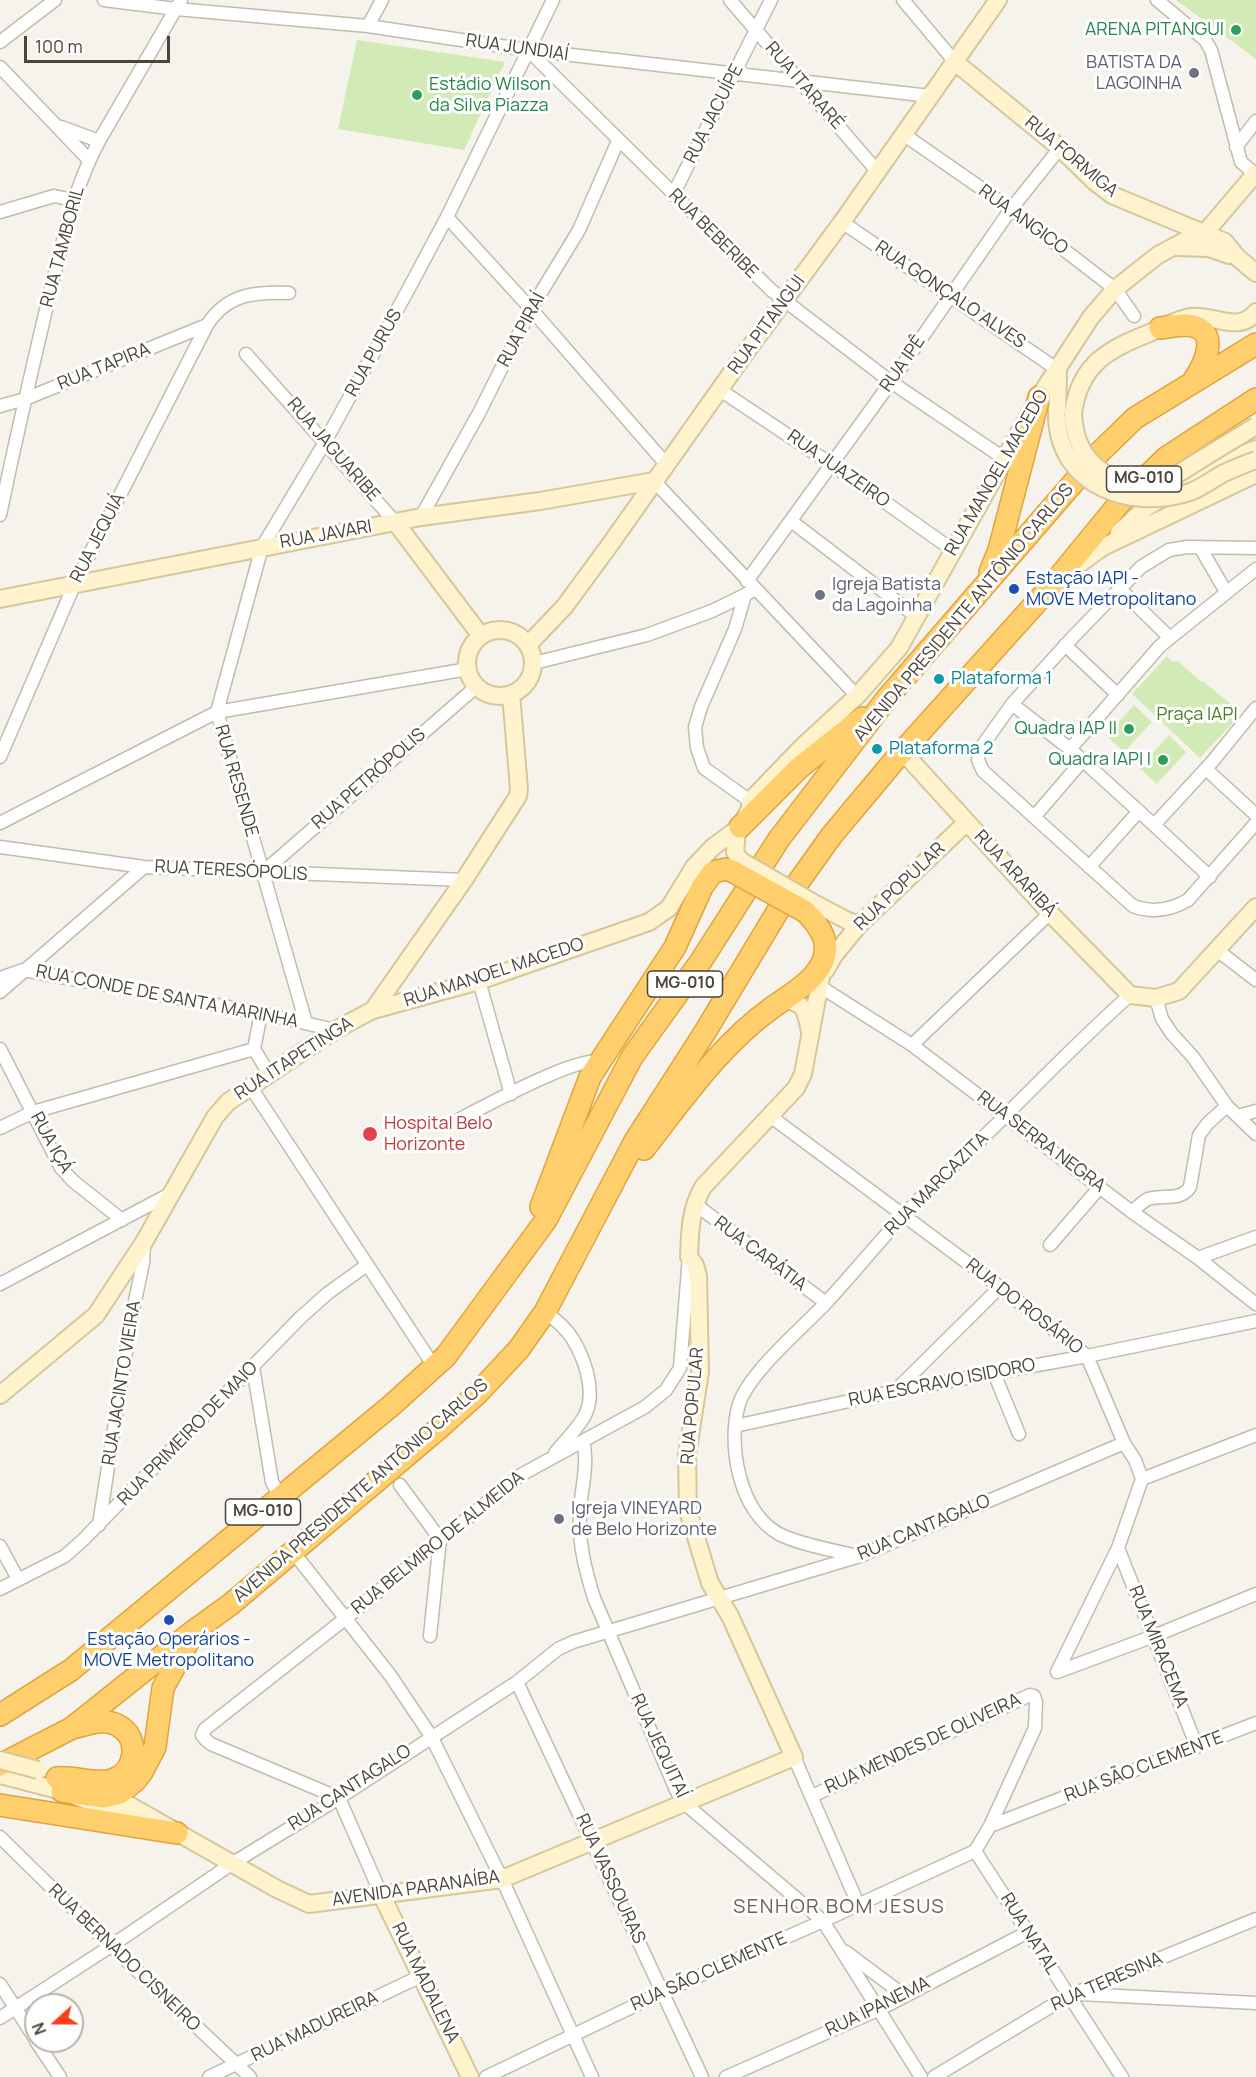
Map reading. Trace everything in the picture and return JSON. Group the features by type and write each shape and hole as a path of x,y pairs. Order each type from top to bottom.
{"highway":[{"path":"1160,328 1186,325 1207,337 1208,353 1205,364 1194,380"},
{"name":"AVENIDA PRESIDENTE ANTÔNIO CARLOS","path":"0,1715 71,1670 435,1368 456,1345 546,1220 632,1057 701,961 779,839 888,696 1100,452 1135,418 1256,344"},
{"path":"982,590 999,550 1040,397"},
{"name":"AVENIDA PRESIDENTE ANTÔNIO CARLOS","path":"0,1765 72,1728 231,1604 477,1394 519,1349 545,1312 635,1141 705,1032 779,909 832,836 903,752 1054,583 1122,500 1167,457 1256,399"},
{"path":"738,829 800,767 888,696"},
{"path":"520,1254 541,1208 590,1077 675,947 702,887 713,872 739,864 809,907 825,940 825,970 812,977 723,1050 605,1199"},
{"path":"52,1780 99,1798 113,1796 131,1784 142,1772 155,1747 163,1688 172,1669 187,1648 191,1633"},
{"path":"52,1780 72,1777 99,1781 113,1779 125,1772 133,1760 131,1742 127,1733 117,1725 99,1722 72,1728"},
{"path":"0,1805 177,1833"}],"street":[{"path":"0,42 55,0"},
{"name":"RUA JUNDIAÍ","path":"104,0 179,5 368,26 528,50 930,96"},
{"path":"368,26 382,0"},
{"name":"RUA PURUS","path":"217,712 262,547 325,442 447,217 553,0"},
{"name":"RUA ITARARÉ","path":"730,0 877,171"},
{"name":"RUA JACUÍPE","path":"673,195 771,0"},
{"path":"903,0 955,62"},
{"name":"RUA PITANGUI","path":"528,645 565,606 783,300 842,222 998,0"},
{"path":"1157,0 1205,40 1211,50 1241,162 1255,175 1204,234"},
{"name":"RUA TAMBORIL","path":"0,515 25,399 73,200 99,141 179,5"},
{"name":"RUA BEBERIBE","path":"528,50 758,279 891,382 1005,459"},
{"name":"RUA FORMIGA","path":"955,62 1060,148 1112,195 1225,242"},
{"path":"0,67 89,160"},
{"path":"1236,147 1256,121"},
{"path":"57,126 99,141"},
{"name":"RUA ANGICO","path":"903,134 1011,209 1115,289 1134,316"},
{"name":"RUA PIRAÍ","path":"421,517 531,309 579,230 618,141"},
{"name":"RUA IPÊ","path":"750,801 704,768 698,748 696,727 701,707 735,629 749,588 790,521 891,382 1011,209 1060,148"},
{"path":"0,212 54,196 73,200"},
{"path":"1225,210 1222,234 1225,242 1250,270"},
{"path":"447,217 531,309 666,464"},
{"name":"RUA GONÇALO ALVES","path":"842,222 1058,370"},
{"name":"RUA MANOEL MACEDO","path":"373,1010 479,981 649,922 669,909 694,867 713,847 738,829 750,809 750,801 802,747 857,696 899,648 1040,397 1091,317 1115,289 1167,248 1204,234"},
{"path":"1167,248 1187,246 1209,248 1250,270"},
{"path":"207,325 220,309 240,297 251,293 290,293"},
{"path":"1256,312 1251,318 1234,323 1193,317 1124,343 1099,358 1089,370 1065,415 1060,440 1072,465 1095,484 1125,496 1155,498 1193,491 1223,474 1256,460"},
{"name":"RUA TAPIRA","path":"0,406 25,399 207,325"},
{"name":"RUA JEQUIÁ","path":"0,757 75,583 207,325"},
{"name":"RUA JAGUARIBE","path":"246,354 396,523 481,636"},
{"path":"1058,370 1065,415 1077,440 1088,460 1111,477 1140,484 1171,478 1256,426"},
{"name":"RUA JUAZEIRO","path":"720,390 831,464 954,551"},
{"path":"1054,583 1103,547 1147,507 1200,476 1256,449"},
{"path":"1103,547 1256,474"},
{"path":"654,481 749,588 857,696"},
{"name":"RUA JAVARI","path":"0,599 421,517 540,501 654,481"},
{"path":"790,521 917,617"},
{"path":"1256,548 1200,547 1169,550 1152,559 1119,588 1012,704 985,739 978,760 983,771 1089,867 1133,906 1143,909 1175,908 1188,900 1256,823"},
{"path":"1200,547 1226,592"},
{"path":"1070,748 1170,638 1256,569"},
{"path":"534,663 647,635 712,611 749,588"},
{"path":"1119,588 1170,638"},
{"path":"493,630 506,630 519,635 528,645 534,663 532,673 520,690 499,696 487,693 477,686 468,669 468,656 472,645 481,636 493,630"},
{"path":"1065,645 1118,695"},
{"path":"0,823 217,712 468,669"},
{"name":"RUA PETRÓPOLIS","path":"262,873 477,686"},
{"name":"RUA ITAPETINGA","path":"0,1395 96,1315 144,1242 215,1117 228,1102 335,1030 373,1010 464,880 518,796 511,694"},
{"path":"1012,704 1070,748 1210,877"},
{"path":"1154,825 1255,711"},
{"name":"RUA RESENDE","path":"217,712 306,1023"},
{"name":"RUA ARARIBÁ","path":"903,752 1050,913 1130,995"},
{"path":"1034,817 1083,760"},
{"path":"1206,769 1256,815"},
{"path":"1089,867 1139,811"},
{"name":"RUA POPULAR","path":"719,1599 710,1583 688,1510 687,1455 700,1372 698,1276 695,1265 689,1257 690,1224 695,1204 703,1187 796,1088 807,1058 825,970 859,925 967,822"},
{"path":"738,829 735,852 739,864"},
{"name":"RUA TERESÓPOLIS","path":"0,847 144,867 464,880"},
{"name":"RUA MANOEL MACEDO","path":"614,934 654,924 673,911 690,893 704,871 721,860 739,864"},
{"path":"0,992 144,867"},
{"path":"809,907 859,925"},
{"path":"1130,995 1156,998 1179,991 1256,907"},
{"path":"912,1045 1050,913"},
{"path":"1217,950 1256,980"},
{"name":"RUA CONDE DE SANTA MARINHA","path":"0,978 23,970 261,1013 335,1030"},
{"name":"RUA SERRA NEGRA","path":"825,970 912,1045 1132,1212 1198,1258 1256,1304"},
{"path":"479,981 512,1094"},
{"name":"RUA MARCAZITA","path":"860,1556 824,1548 780,1534 763,1521 744,1488 735,1448 735,1426 740,1402 751,1380 826,1303 903,1216 1092,1028 1130,995"},
{"path":"1156,998 1162,1019 1172,1034 1193,1057 1227,1106 1256,1134"},
{"name":"RUA POPULAR","path":"784,1000 796,1001 803,1007 811,1034"},
{"path":"261,1013 254,1049 269,1074"},
{"name":"RUA IÇÁ","path":"0,1049 61,1168 72,1181 122,1220"},
{"path":"0,1128 33,1112 254,1049"},
{"path":"456,1121 567,1068 587,1061 599,1062"},
{"path":"250,1086 435,1368"},
{"path":"1132,1212 1145,1200 1179,1197 1186,1193 1190,1186 1199,1136 1208,1123 1227,1106"},
{"path":"1238,1116 1256,1111"},
{"name":"RUA DO ROSÁRIO","path":"770,1116 1000,1287 1087,1356 1142,1479"},
{"path":"1050,1245 1100,1187"},
{"path":"0,1284 170,1194"},
{"name":"RUA CARÁTIA","path":"695,1204 826,1303"},
{"path":"1198,1258 1256,1237"},
{"name":"RUA JACINTO VIEIRA","path":"99,1525 131,1320 143,1263 144,1242"},
{"name":"RUA BELMIRO DE ALMEIDA","path":"339,1798 212,1744 202,1735 205,1729 346,1618 519,1476 645,1407 666,1390 680,1368 689,1257"},
{"name":"RUA PRIMEIRO DE MAIO","path":"0,1589 65,1556 99,1525 301,1317 328,1293 367,1265"},
{"path":"895,1391 1000,1287"},
{"path":"545,1312 571,1336 588,1382 590,1399 586,1413 553,1456"},
{"name":"RUA ESCRAVO ISIDORO","path":"735,1426 895,1391 1087,1356 1256,1321"},
{"path":"253,1367 272,1482 281,1498"},
{"path":"994,1373 1019,1434"},
{"path":"1256,1435 1142,1479 1118,1548 1057,1672 1154,1636 1256,1594"},
{"name":"RUA JEQUITAÍ","path":"583,1441 586,1464 580,1511 580,1540 584,1565 594,1598 676,1790 683,1802 823,1921 921,2077"},
{"name":"RUA CANTAGALO","path":"0,2018 111,1947 233,1863 339,1798 517,1682 558,1650 573,1642 860,1556 1124,1443"},
{"path":"400,1485 440,1539 430,1636"},
{"path":"0,1546 18,1580"},
{"name":"RUA MIRACEMA","path":"1118,1548 1197,1747"},
{"path":"294,1552 390,1675 431,1736 502,1879 592,2077"},
{"path":"719,1599 730,1616 812,1796 858,1904"},
{"name":"RUA VASSOURAS","path":"517,1682 702,2077"},
{"name":"RUA MENDES DE OLIVEIRA","path":"812,1796 1030,1695 1034,1696 1036,1702 1035,1728 990,1826"},
{"name":"RUA SÃO CLEMENTE","path":"990,1826 1256,1723"},
{"name":"AVENIDA PARANAÍBA","path":"113,1796 277,1889 309,1904 502,1879 794,1757"},
{"path":"0,1760 52,1780"},
{"name":"AVENIDA PARANAÍBA","path":"0,1775 21,1780 52,1780 123,1815 177,1833"},
{"path":"131,1784 136,1801 149,1816"},
{"name":"RUA MADALENA","path":"339,1798 381,1894 470,2077"},
{"path":"975,1851 990,1826"},
{"name":"RUA BERNADO CISNEIRO","path":"0,1838 111,1947 250,2077"},
{"name":"RUA SÃO CLEMENTE","path":"486,2077 663,1992 975,1851"},
{"name":"RUA NATAL","path":"975,1851 1072,1995 1122,2077"},
{"name":"RUA TERESINA","path":"934,2077 1072,1995 1256,1919"},
{"name":"RUA IPANEMA","path":"726,2077 880,2009 1028,1932"},
{"path":"838,1946 905,1996"},
{"name":"RUA MADUREIRA","path":"208,2077 421,1976"},
{"path":"0,1984 24,2022"},
{"path":"1072,1995 1256,2003"},
{"path":"44,2053 60,2077"}],"green space":[{"name":"ARENA PITANGUI","path":"1176,0 1256,0 1256,59"},
{"name":"Estádio Wilson da Silva Piazza","path":"357,40 505,62 464,150 338,129"},
{"name":"Praça IAPI","path":"1167,656 1173,662 1178,661 1232,705 1230,712 1238,717 1200,758 1132,694"},
{"name":"Quadra IAP II","path":"1134,705 1152,722 1124,752 1106,735"},
{"name":"Quadra IAPI I","path":"1169,735 1186,752 1157,784 1139,768"}],"place":[{"name":"ARENA PITANGUI","path":"1236,30"},
{"name":"BATISTA DA LAGOINHA","path":"1194,73"},
{"name":"Estádio Wilson da Silva Piazza","path":"417,95"},
{"name":"Estação IAPI - MOVE Metropolitano","path":"1014,589"},
{"name":"Igreja Batista da Lagoinha","path":"820,595"},
{"name":"Plataforma 1","path":"939,679"},
{"name":"Quadra IAP II","path":"1129,729"},
{"name":"Plataforma 2","path":"877,749"},
{"name":"Quadra IAPI I","path":"1163,760"},
{"name":"Hospital Belo Horizonte","path":"370,1134"},
{"name":"Igreja VINEYARD de Belo Horizonte","path":"559,1519"},
{"name":"Estação Operários - MOVE Metropolitano","path":"169,1620"}],"district":[{"name":"SENHOR BOM JESUS","path":"839,1907"}]}
